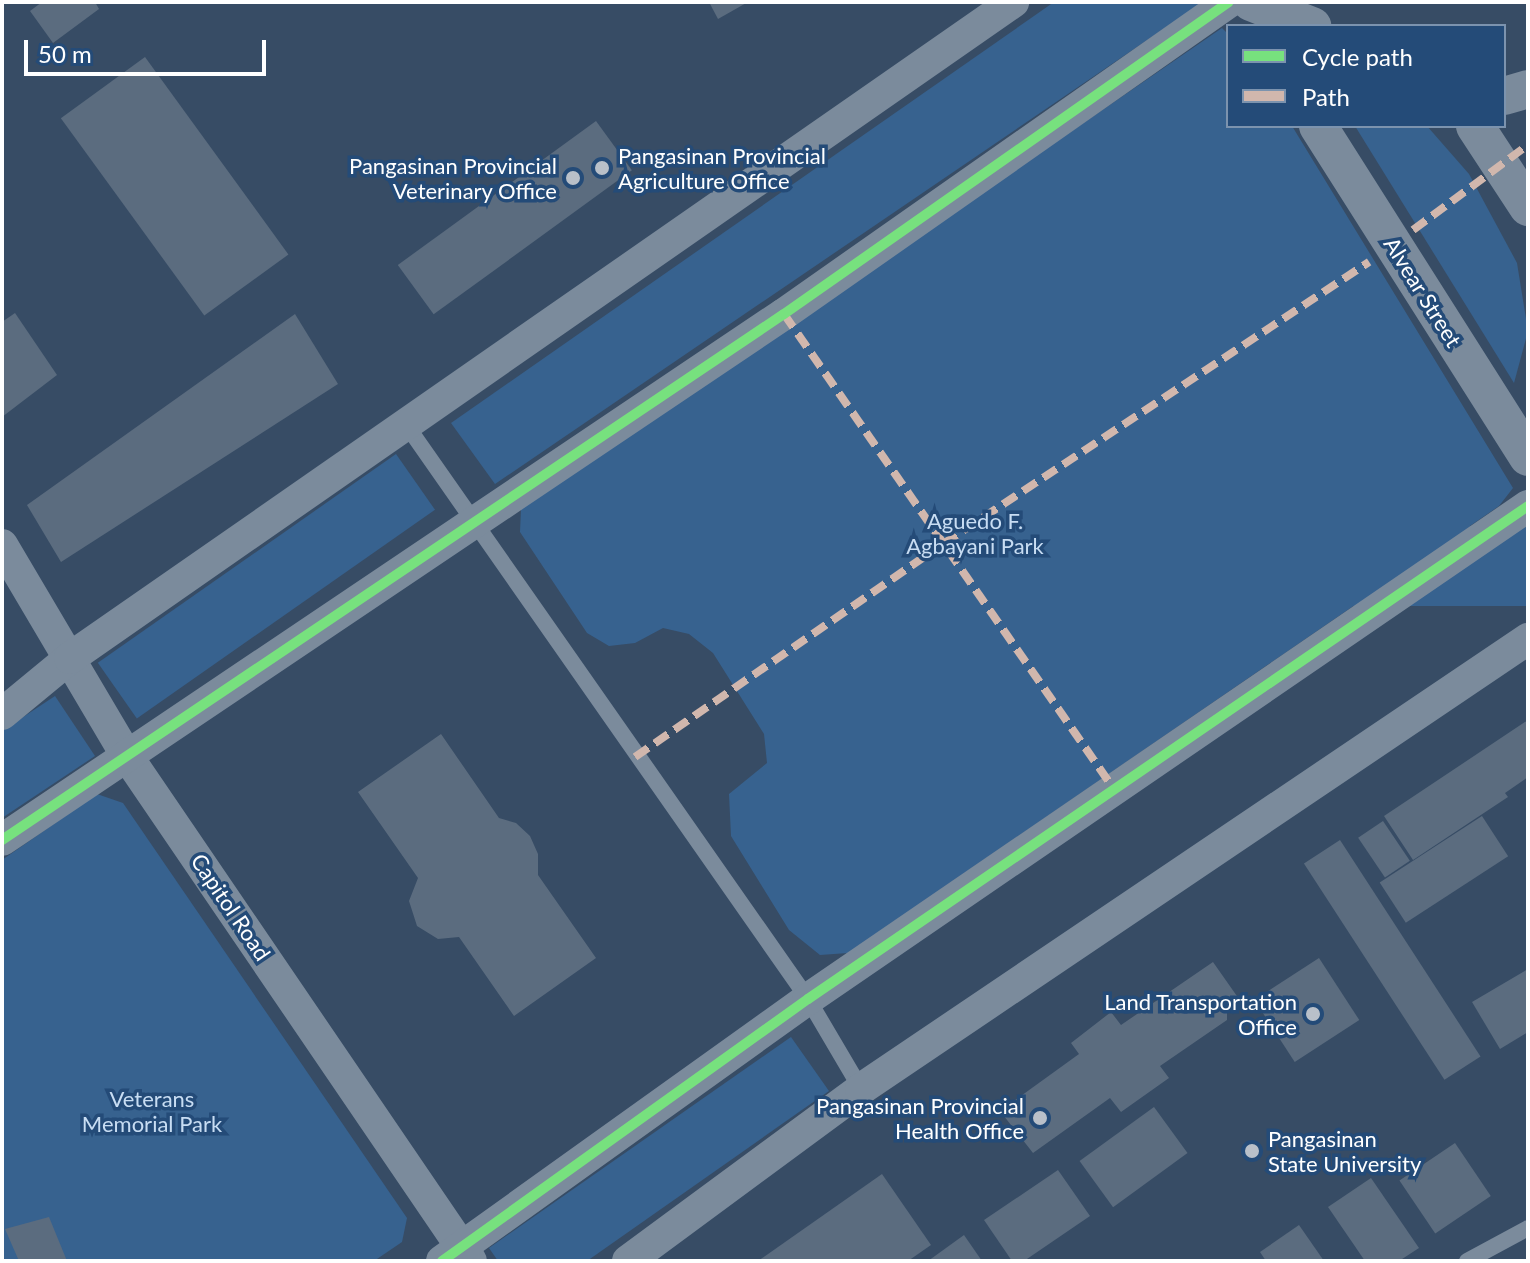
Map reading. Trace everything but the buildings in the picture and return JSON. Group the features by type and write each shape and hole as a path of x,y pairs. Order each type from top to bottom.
{"street":[{"path":"2,714 70,658 1013,2"},
{"path":"2,840 475,518 784,314 1229,2"},
{"path":"1240,2 1254,24"},
{"path":"1251,2 1307,24"},
{"path":"1506,95 1528,89"},
{"name":"Alvear Street","path":"1319,128 1528,457"},
{"path":"1476,128 1528,207"},
{"path":"459,1256 808,999 1528,506"},
{"name":"Capitol Road","path":"2,545 127,756 459,1256"},
{"path":"628,1261 861,1089 1528,639"}],"lane":[{"path":"405,423 475,518 635,757 808,999 861,1089"},
{"path":"1467,1261 1528,1228"}],"green space":[{"path":"1054,2 1203,2 495,484 451,423"},
{"name":"Aguedo F. Agbayani Park","path":"1222,28 1226,32 1226,128 1293,128 1513,488 1499,506 848,953 820,955 789,930 731,836 729,794 767,763 764,734 713,653 689,634 663,628 635,643 609,646 587,633 520,532 521,509"},
{"path":"1356,128 1429,128 1469,174 1517,263 1528,331 1514,383"},
{"path":"396,454 435,510 137,718 98,663"},
{"path":"688,526 1528,526 1528,606 688,606"},
{"path":"55,696 95,756 2,818 2,731"},
{"name":"Veterans Memorial Park","path":"97,794 123,803 407,1218 402,1242 374,1261 2,1261 2,860"},
{"path":"791,1037 829,1091 587,1261 498,1261 489,1248"}],"marked path":[{"path":"1413,230 1528,145"},
{"path":"635,757 943,544 1369,262"},
{"path":"784,314 1116,792"}],"cycle path":[{"path":"2,840 784,314 1229,2"},
{"path":"442,1261 808,999 1528,506"}],"place":[{"name":"Pangasinan Provincial Agriculture Office","path":"602,168"},
{"name":"Pangasinan Provincial Veterinary Office","path":"573,178"},
{"name":"Land Transportation Office","path":"1313,1014"},
{"name":"Pangasinan Provincial Health Office","path":"1040,1118"},
{"name":"Pangasinan State University","path":"1252,1151"}]}
